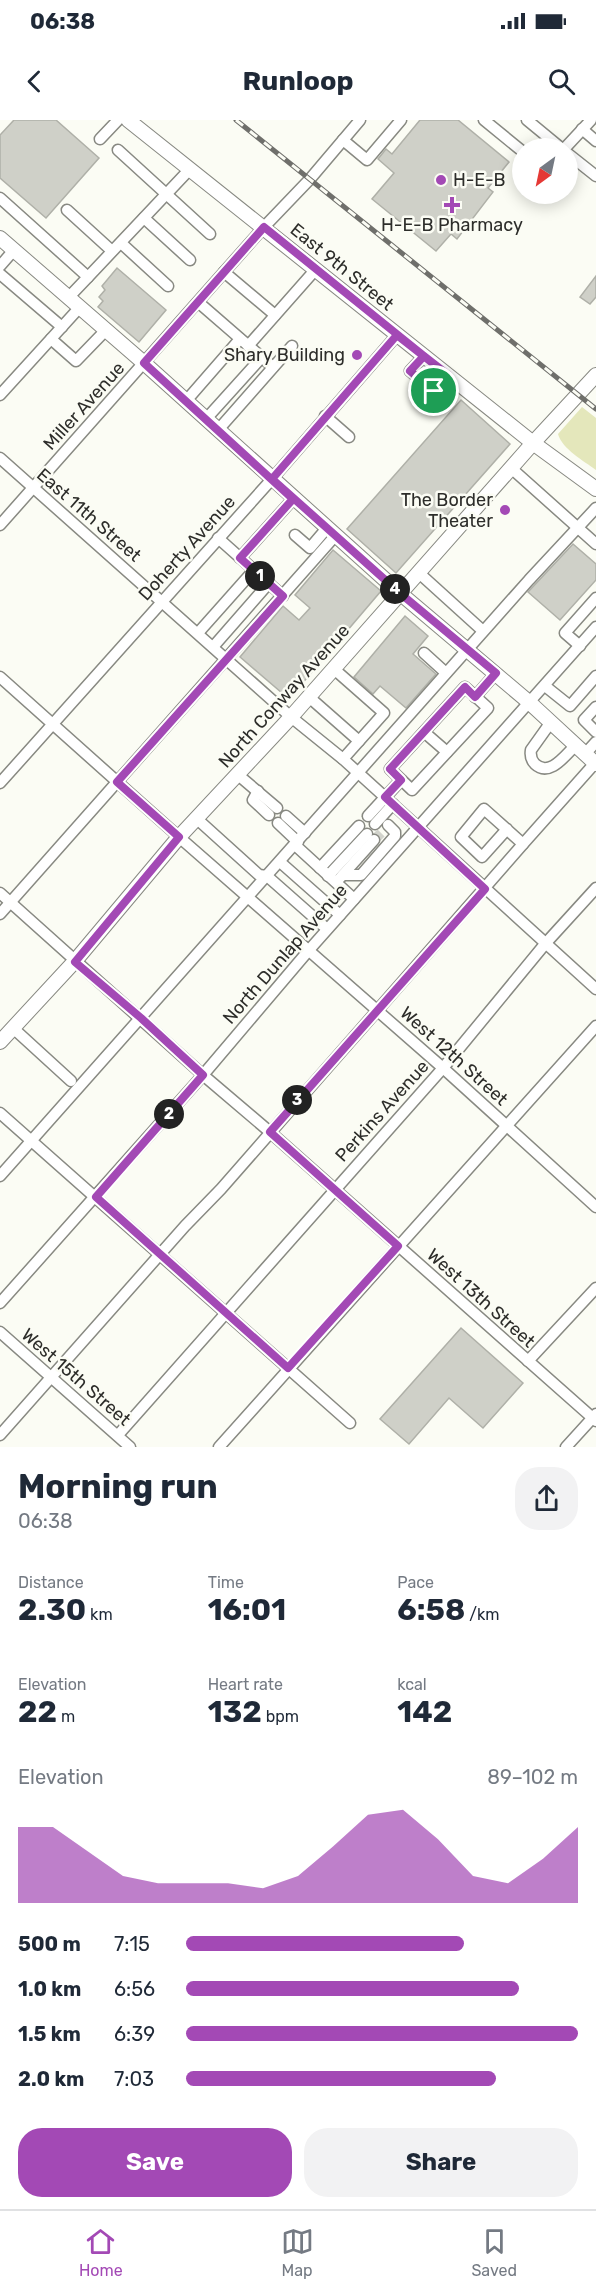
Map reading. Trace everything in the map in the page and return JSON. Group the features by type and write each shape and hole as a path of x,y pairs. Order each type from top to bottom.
{"main road":[{"name":"East 9th Street","path":"126,120 533,442 596,489"},
{"path":"0,238 186,400 293,499 401,594 496,673 588,756"},
{"name":"North Conway Avenue","path":"0,1042 75,962 179,837 291,717 533,442 596,375"}],"street":[{"path":"100,139 126,120"},
{"name":"Miller Avenue","path":"0,525 264,227 310,179 360,120"},
{"path":"343,140 367,160 401,120"},
{"path":"484,120 512,143"},
{"path":"527,120 550,138"},
{"path":"573,138 591,120"},
{"path":"582,129 596,141"},
{"path":"118,150 210,234"},
{"path":"578,162 596,176"},
{"path":"69,298 190,169"},
{"path":"0,198 88,277"},
{"path":"67,210 112,251"},
{"path":"144,218 190,260"},
{"path":"121,243 168,286"},
{"path":"0,266 14,250"},
{"path":"186,400 244,342 275,315 316,269"},
{"path":"224,272 275,315"},
{"path":"0,274 62,327"},
{"path":"198,302 273,367"},
{"path":"0,395 80,307"},
{"path":"51,339 76,361 106,330"},
{"name":"Doherty Avenue","path":"0,783 272,479 397,335"},
{"path":"218,430 292,346"},
{"path":"424,356 410,371 434,391 448,375"},
{"path":"206,419 262,357"},
{"path":"325,416 349,437"},
{"name":"East 11th Street","path":"0,458 291,717 343,759 596,989"},
{"path":"511,468 596,544"},
{"path":"240,558 293,499"},
{"path":"0,1176 249,898 483,631 596,508"},
{"path":"296,535 310,548 331,532"},
{"path":"0,914 283,596 331,532"},
{"path":"218,538 283,596"},
{"path":"198,633 254,570"},
{"path":"419,573 483,631"},
{"path":"213,647 269,584"},
{"path":"580,645 565,633 596,598"},
{"name":"North Dunlap Avenue","path":"0,1303 203,1075 327,929 596,627"},
{"path":"424,653 446,673"},
{"path":"334,669 384,712 343,759"},
{"path":"475,697 496,673"},
{"name":"West 12th Street","path":"0,676 179,837 443,1068 596,1207"},
{"path":"570,706 596,676"},
{"path":"545,686 570,706 596,732"},
{"path":"465,687 475,697 488,708 412,790 390,769 465,687"},
{"path":"309,697 358,741"},
{"path":"584,720 596,707"},
{"path":"551,722 531,750 530,755 535,764 543,768 552,767 588,756"},
{"path":"424,732 447,752"},
{"path":"0,1435 485,889 523,844 596,742"},
{"path":"237,774 258,791 273,811"},
{"path":"378,824 393,804 401,780"},
{"path":"378,824 393,804"},
{"path":"507,829 482,857 461,837 484,809 507,829 523,844"},
{"path":"196,818 259,874 267,876 327,929"},
{"path":"282,820 354,899"},
{"path":"332,875 361,875 395,836 395,832 378,824"},
{"path":"332,875 367,833"},
{"path":"457,863 471,847"},
{"path":"280,862 340,915"},
{"name":"Perkins Avenue","path":"118,1435 443,1068 545,944 596,888"},
{"name":"West 13th Street","path":"0,893 203,1075 595,1418"},
{"path":"219,1447 596,1026"},
{"path":"13,1028 70,1081"},
{"path":"0,1113 350,1423"},
{"path":"528,1361 596,1288"},
{"name":"West 15th Street","path":"0,1332 130,1447"},
{"path":"566,1447 595,1418"}],"green space":[{"path":"582,407 596,418 596,470 569,450 558,434"}],"building":[{"path":"14,120 56,120 99,158 46,218 0,178 0,135"},
{"name":"H-E-B","path":"420,120 458,120 509,162 488,188 493,192 457,239 451,234 436,251 372,199 394,173 378,159 386,149 392,154"},
{"path":"117,268 166,310 139,342 98,307 103,301 99,297 105,290 102,286"},
{"path":"596,276 596,297 590,304 580,297"},
{"path":"461,400 510,444 396,573 347,529"},
{"path":"573,544 596,564 596,580 560,620 528,592"},
{"path":"333,550 381,591 289,699 240,657 283,606 299,620 310,608 295,595"},
{"path":"405,616 428,636 413,654 436,674 406,708 380,686 373,694 354,677"},
{"path":"461,1328 523,1383 483,1428 449,1398 409,1444 380,1419"}],"tunnel":[{"path":"374,840 383,831"}],"railway":[{"path":"236,120 596,409"}],"place":[{"name":"H-E-B","path":"441,180"},
{"name":"H-E-B Pharmacy","path":"452,205"},
{"name":"Shary Building","path":"357,355"},
{"name":"The Border Theater","path":"505,510"}],"route":[{"path":"434,391 410,371 424,356 264,227 144,363 293,499 240,558 283,596 117,782 179,837 75,962 203,1075 96,1197 288,1368 398,1246 270,1132 485,889 385,797 401,780 390,769 465,687 475,697 496,673 401,594 272,479 397,335 424,356 448,375 434,391"}]}
